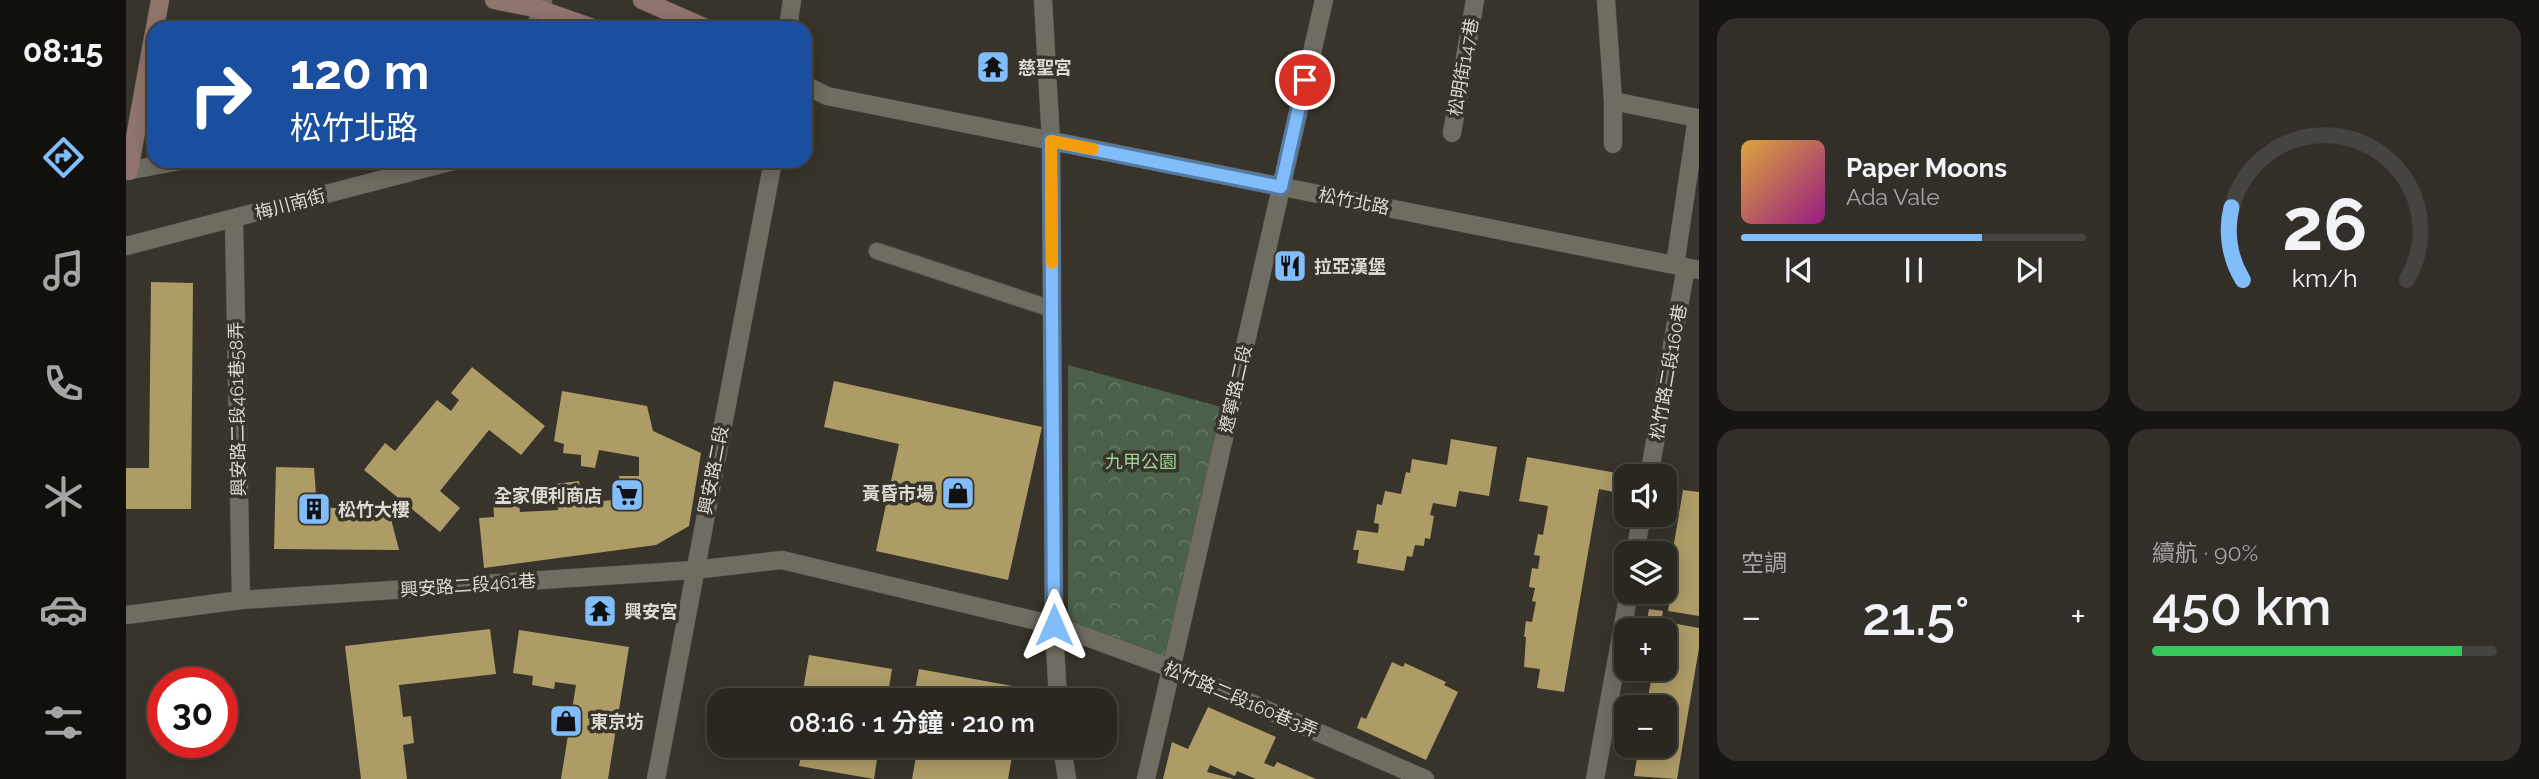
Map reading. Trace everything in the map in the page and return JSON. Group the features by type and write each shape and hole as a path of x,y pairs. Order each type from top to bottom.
{"street":[{"path":"156,21 160,0"},
{"path":"494,0 541,4 578,21"},
{"path":"642,0 690,21"},
{"path":"789,21 792,0"},
{"path":"1043,0 1051,141 1054,625 1057,688"},
{"name":"遼寧路二段","path":"1146,779 1324,0"},
{"name":"松明街147巷","path":"1452,133 1475,0"},
{"path":"1606,0 1613,144"},
{"path":"147,68 128,171 147,167"},
{"name":"松竹北路","path":"812,88 827,96 1687,267"},
{"path":"1613,101 1698,119"},
{"name":"松竹路二段160巷","path":"1651,464 1687,267 1698,119"},
{"name":"梅川南街","path":"126,246 427,168"},
{"name":"興安路二段","path":"656,779 772,168"},
{"name":"興安路二段461巷58弄","path":"234,219 241,600"},
{"name":"興安路二段461巷","path":"126,615 241,600 694,570 782,560 1054,625"},
{"path":"1595,779 1627,604"},
{"name":"松竹路二段160巷3弄","path":"1054,625 1171,668 1425,779"},
{"path":"1064,758 1067,779"}],"lane":[{"path":"877,251 1052,309"}],"green space":[{"name":"九甲公園","path":"1068,365 1229,409 1167,661 1068,626"}],"building":[{"path":"151,282 193,283 191,509 126,509 126,468 149,468"},
{"path":"472,367 545,426 521,455 489,430 440,491 460,508 440,532 364,470 385,443 395,451 437,400 451,411 459,400 451,393"},
{"name":"黃昏市場","path":"834,381 1042,427 1008,580 876,551 899,444 824,427"},
{"path":"562,391 647,406 653,431 701,453 689,526 656,545 484,568 479,518 494,517 493,494 517,492 520,512 558,510 555,484 579,481 583,503 622,499 619,476 639,476 639,457 599,450 595,468 581,466 581,455 563,453 564,444 554,441"},
{"path":"1451,439 1497,447 1489,496 1459,491 1456,507 1433,503 1430,539 1425,538 1424,546 1415,545 1412,557 1407,556 1404,571 1357,563 1359,550 1353,550 1357,530 1378,533 1379,524 1374,523 1377,504 1382,505 1385,491 1401,494 1406,472 1410,473 1412,459 1447,465"},
{"path":"1527,457 1614,473 1614,492 1599,489 1564,692 1537,688 1540,669 1524,667 1526,621 1532,622 1536,602 1532,601 1535,588 1529,587 1532,568 1538,569 1540,556 1534,555 1538,534 1543,535 1548,506 1519,501"},
{"name":"松竹大樓","path":"276,467 314,468 317,507 389,511 399,550 274,549"},
{"path":"1683,490 1699,492 1699,616 1668,611 1669,604 1677,604 1677,541 1674,541"},
{"path":"1649,609 1663,611 1662,618 1647,618"},
{"path":"1677,624 1699,628 1699,648 1677,779 1634,776 1637,758 1677,758 1677,695 1648,695 1651,681 1677,681"},
{"path":"490,629 496,674 399,685 403,717 411,716 414,743 403,745 407,779 361,779 345,646"},
{"path":"519,630 629,647 608,779 561,779 576,685 555,682 554,689 532,685 533,676 513,673"},
{"path":"809,655 892,669 889,688 803,688"},
{"path":"1392,662 1403,667 1405,663 1446,682 1444,685 1458,692 1426,760 1357,728 1361,717 1366,719"},
{"path":"919,669 1024,688 915,688"},
{"path":"1208,707 1276,737 1264,763 1274,767 1277,762 1316,779 1256,779 1237,771 1235,776 1210,765 1207,772 1234,779 1163,779 1172,742 1188,749"},
{"path":"801,758 877,758 874,779 799,766"},
{"path":"916,758 1012,758 1008,779 912,779"}],"slow traffic":[{"path":"1052,263 1051,141 1093,149"}],"place":[{"name":"慈聖宮","path":"993,67"},
{"name":"拉亞漢堡","path":"1290,266"},
{"name":"黃昏市場","path":"958,493"},
{"name":"全家便利商店","path":"627,495"},
{"name":"松竹大樓","path":"314,509"},
{"name":"興安宮","path":"600,611"},
{"name":"東京坊","path":"566,721"}],"route":[{"path":"1054,625 1051,141 1281,187 1305,80"}]}
